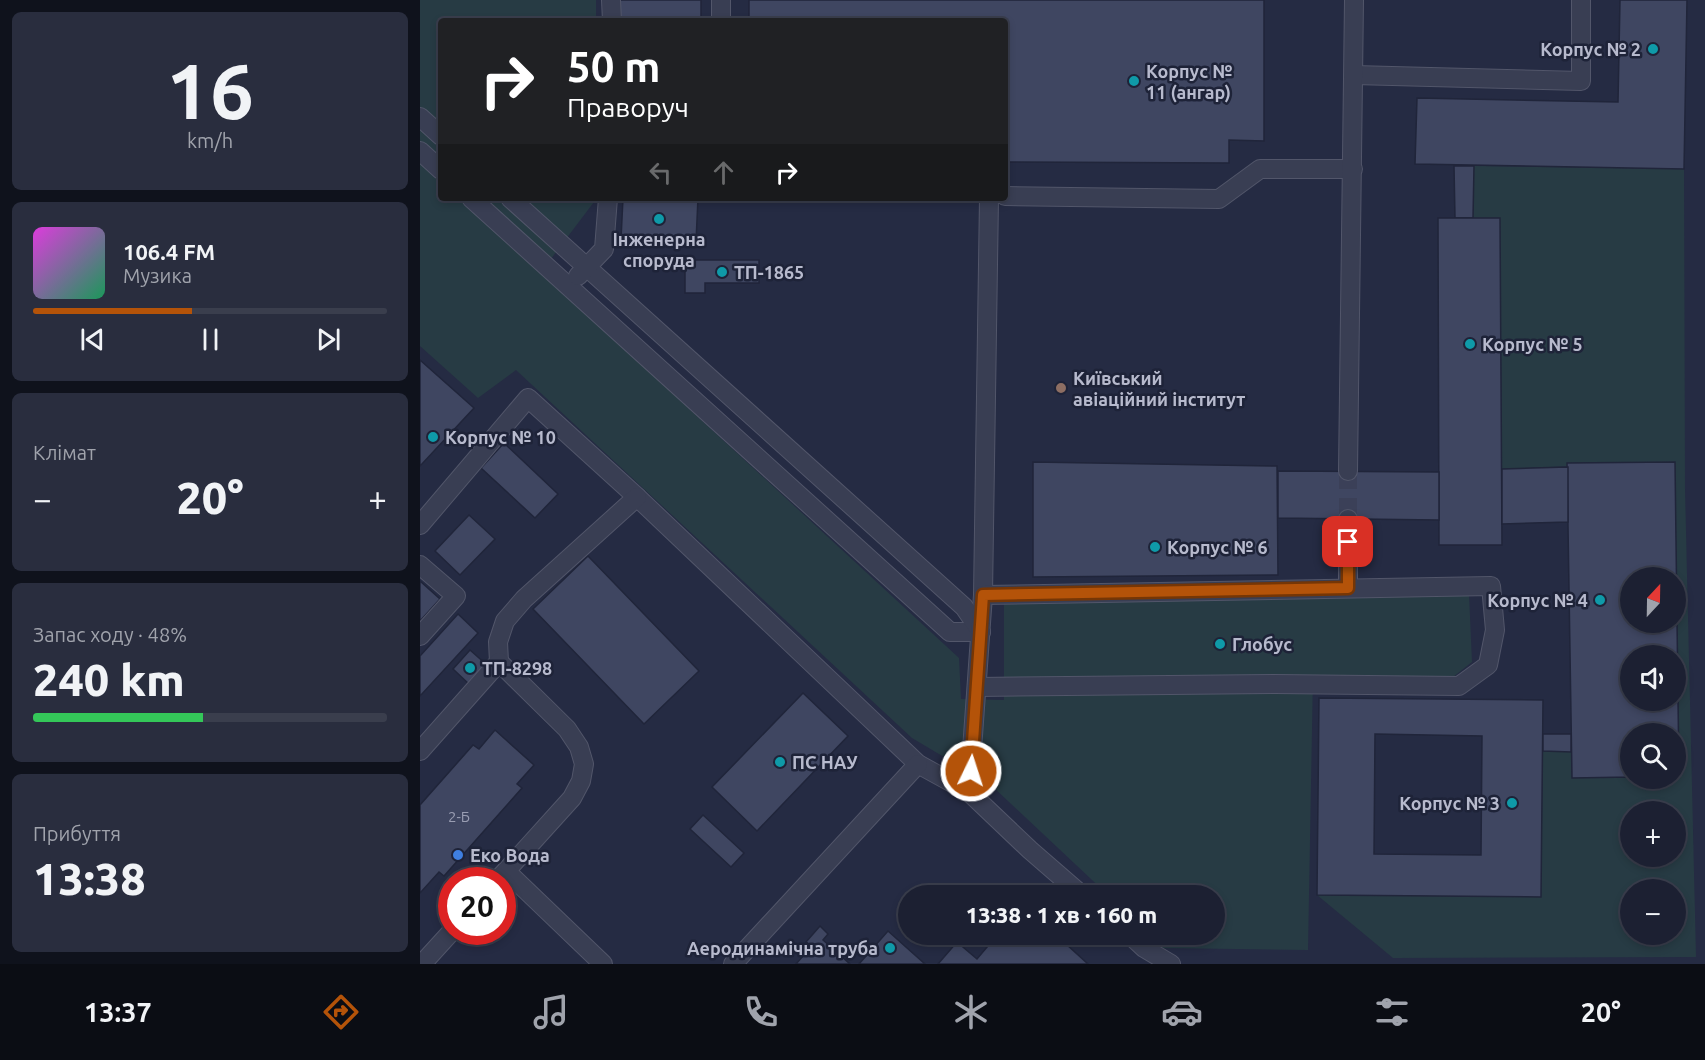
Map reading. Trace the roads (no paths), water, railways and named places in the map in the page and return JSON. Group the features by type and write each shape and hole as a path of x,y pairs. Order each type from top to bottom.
{"lane":[{"path":"611,0 612,18"},
{"path":"721,0 721,18"},
{"path":"1348,471 1354,0"},
{"path":"1354,75 1581,81 1581,0"},
{"path":"420,117 438,133"},
{"path":"420,151 438,167"},
{"path":"1008,196 1219,199 1260,169 1353,169"},
{"path":"474,201 950,632 981,632"},
{"path":"513,201 964,608 981,632"},
{"path":"568,286 604,249 608,201"},
{"path":"969,792 983,595 989,201"},
{"path":"420,525 528,398 637,496 918,764 969,792 1070,885"},
{"path":"510,867 572,798 581,781 584,764 579,747 567,729 499,662 498,642 505,621 524,599 637,496"},
{"path":"1348,519 1348,588"},
{"path":"420,565 456,596 420,636"},
{"path":"977,687 1275,684 1459,686 1488,665 1495,630 1491,586 983,595"},
{"path":"420,752 499,662"},
{"path":"733,964 918,764"},
{"path":"516,888 602,963"},
{"path":"422,964 439,945"},
{"path":"1141,945 1171,964"},
{"path":"582,964 602,963"}],"tunnel":[{"path":"1348,471 1348,519"}],"place":[{"name":"Корпус № 2","path":"1653,49"},
{"name":"Корпус № 11 (ангар)","path":"1134,81"},
{"name":"Інженерна споруда","path":"659,219"},
{"name":"ТП-1865","path":"722,272"},
{"name":"Корпус № 5","path":"1470,344"},
{"name":"Київський авіаційний інститут","path":"1061,388"},
{"name":"Корпус № 10","path":"433,437"},
{"name":"Корпус № 6","path":"1155,547"},
{"name":"Корпус № 4","path":"1600,600"},
{"name":"Глобус","path":"1220,644"},
{"name":"ТП-8298","path":"470,668"},
{"name":"ПС НАУ","path":"780,762"},
{"name":"Корпус № 3","path":"1512,803"},
{"name":"Еко Вода","path":"458,855"},
{"name":"Аеродинамічна труба","path":"890,948"}]}
